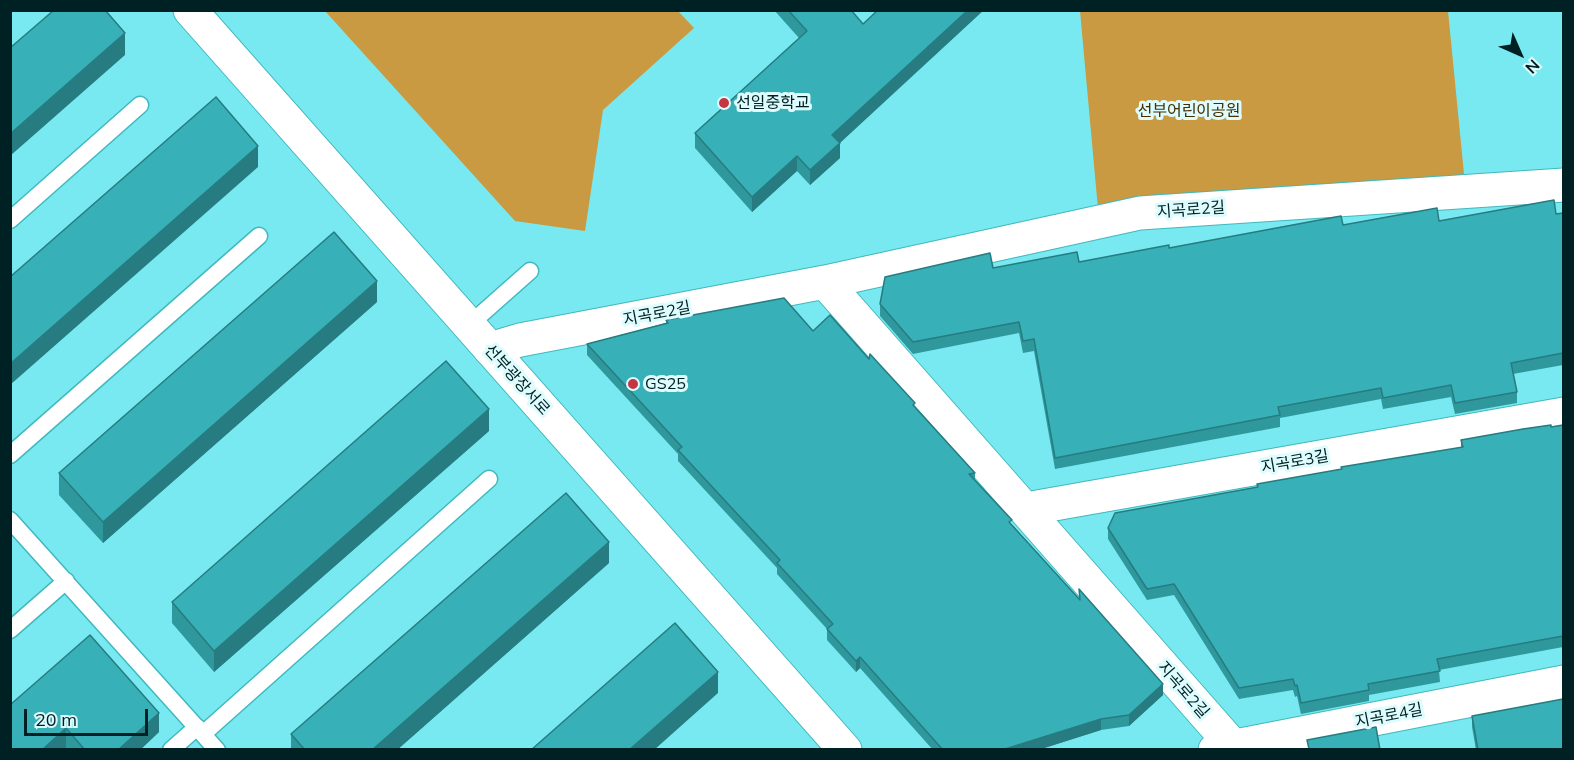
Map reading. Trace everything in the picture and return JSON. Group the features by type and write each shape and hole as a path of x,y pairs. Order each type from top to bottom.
{"street":[{"name":"선부광장서로","path":"190,10 845,750"},
{"name":"지곡로2길","path":"490,349 520,340 825,282 1140,213 1563,185"},
{"name":"지곡로2길","path":"825,282 1026,509 1224,748"},
{"name":"지곡로3길","path":"1026,509 1563,414"},
{"name":"지곡로4길","path":"1224,748 1563,682"}],"lane":[{"path":"10,220 140,105"},
{"path":"10,455 259,236"},
{"path":"468,325 530,271"},
{"path":"171,750 200,731 489,479"},
{"path":"10,520 217,750"},
{"path":"10,630 66,581"}],"green space":[{"path":"325,11 678,11 694,28 603,110 585,231 515,221"},
{"name":"선부어린이공원","path":"1080,11 1448,11 1465,184 1099,220"}],"building":[{"path":"54,10 105,10 125,33 10,134 10,48"},
{"path":"788,10 851,10 863,24 878,10 968,10 832,135 840,143 810,170 797,156 752,197 695,133 807,31"},
{"path":"216,97 258,146 10,364 10,277"},
{"path":"1554,200 1556,214 1563,213 1563,353 1511,363 1517,392 1455,403 1451,385 1383,398 1381,388 1278,407 1280,415 1055,458 1034,339 1023,341 1019,322 913,342 880,304 885,277 990,253 993,268 1077,252 1079,262 1341,216 1343,225 1437,208 1439,221"},
{"path":"334,232 377,281 103,522 59,473"},
{"path":"784,298 813,331 830,315 869,359 870,354 975,473 969,474 1012,520 1009,522 1080,600 1079,589 1163,684 1129,715 1101,719 1002,750 943,750 860,657 856,661 827,629 833,624 777,563 780,560 678,450 682,447 587,344 668,323 666,320"},
{"path":"446,361 489,409 214,651 172,602"},
{"path":"1551,425 1551,427 1563,425 1563,636 1437,659 1440,671 1368,684 1369,690 1301,703 1297,685 1295,686 1293,679 1239,688 1174,584 1147,589 1108,528 1115,513 1258,487 1257,484 1342,469 1341,467 1463,447 1461,440"},
{"path":"566,493 609,542 372,750 305,750 291,734"},
{"path":"675,623 718,672 629,750 531,750"},
{"path":"90,635 159,713 118,750 85,750 66,728 42,750 10,750 10,705"},
{"path":"1563,699 1563,750 1478,750 1472,716"},
{"path":"1376,727 1380,750 1304,750 1309,749 1307,740"}],"place":[{"name":"선일중학교","path":"724,103"},
{"name":"GS25","path":"633,384"}]}
